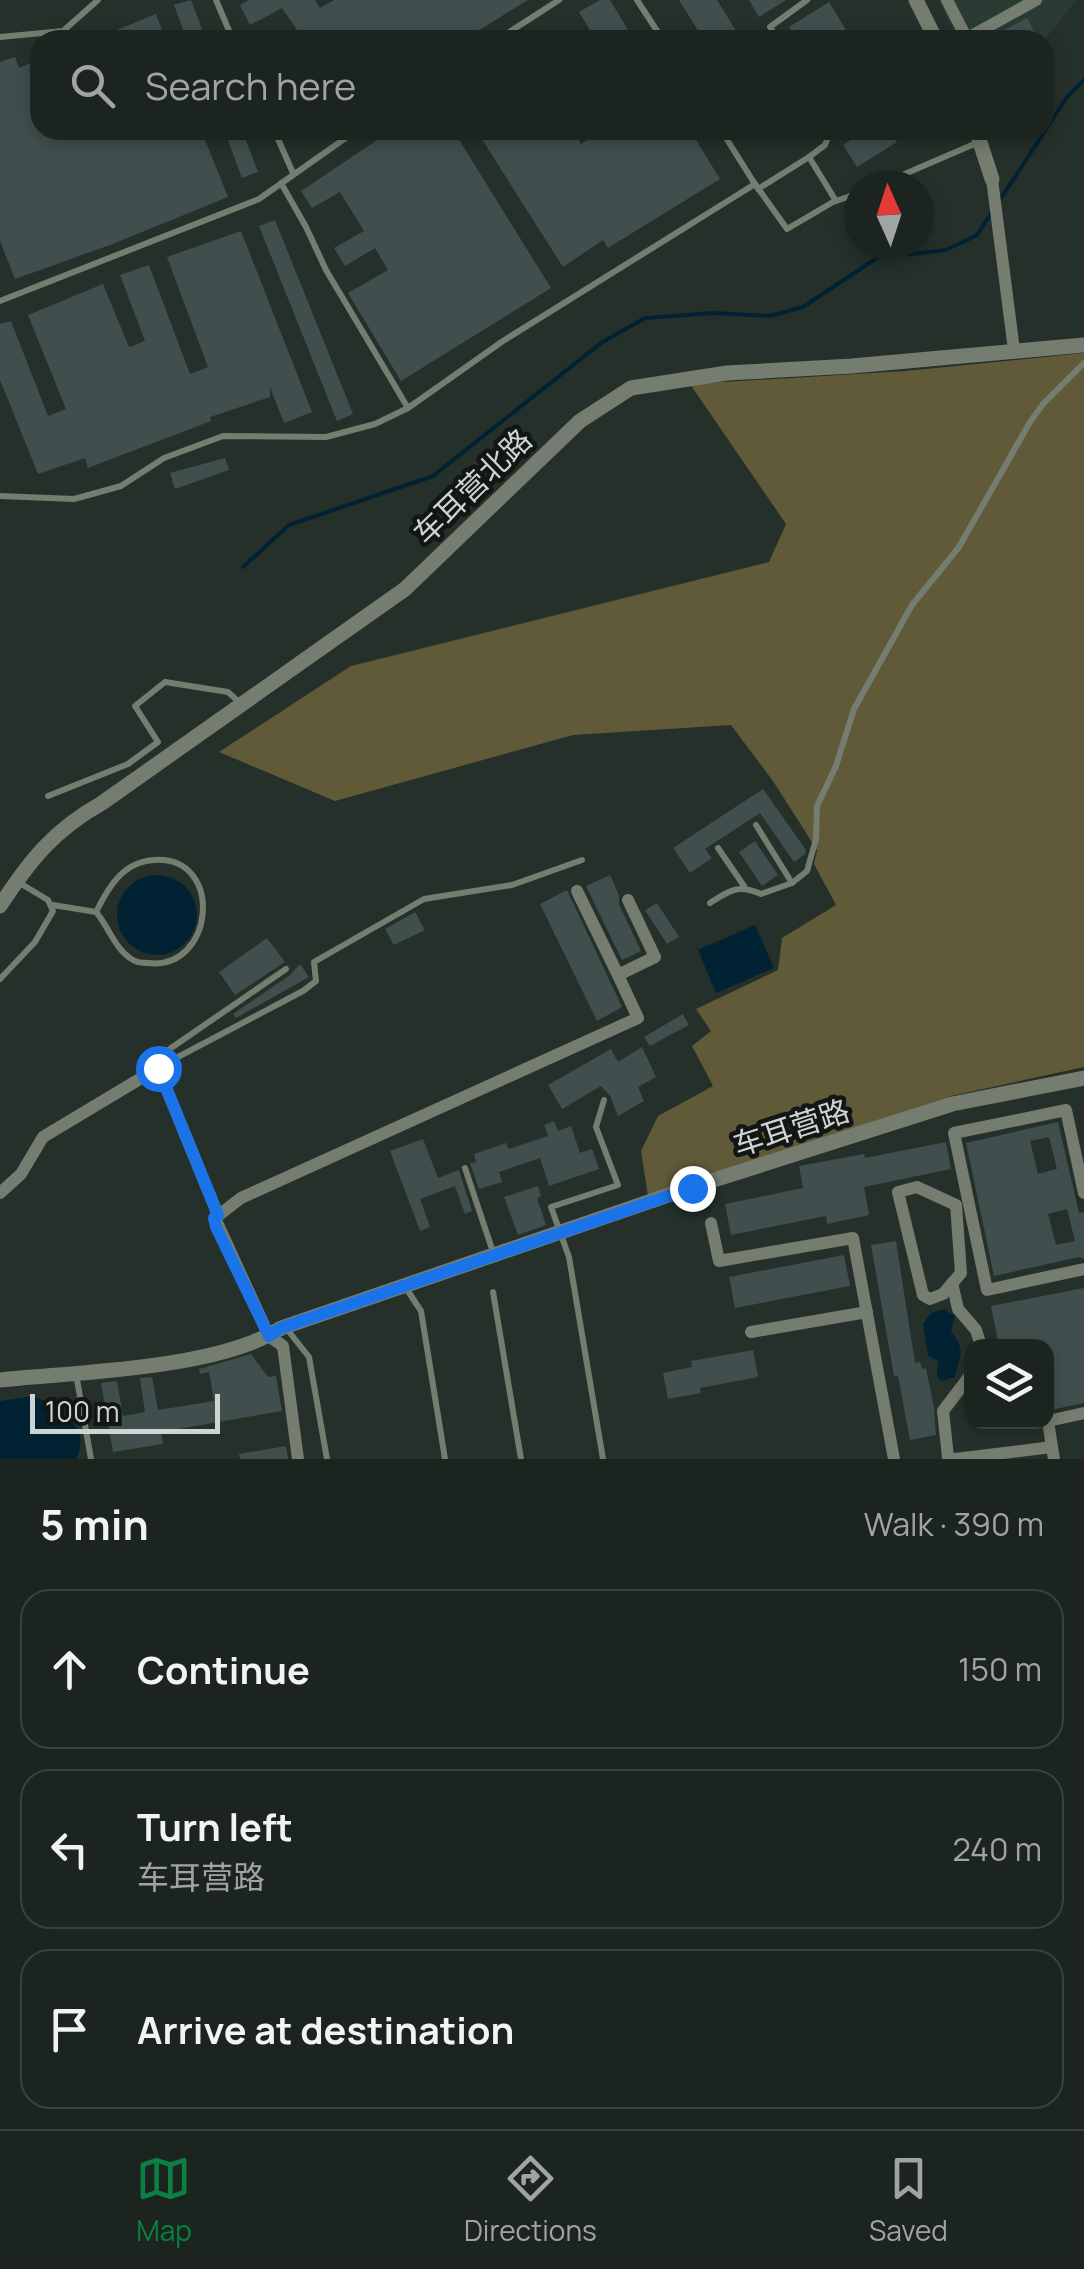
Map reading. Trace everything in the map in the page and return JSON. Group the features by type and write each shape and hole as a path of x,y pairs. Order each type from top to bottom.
{"street":[{"path":"916,0 931,30"},
{"path":"947,0 961,30"},
{"path":"981,30 1036,0"},
{"path":"979,140 992,179 1014,350"},
{"name":"车耳营北路","path":"0,906 34,856 72,820 102,803 404,588 580,421 632,388 726,373 1084,345"},
{"path":"298,1459 283,1346 269,1336 214,1218 241,1198 638,1018 577,891"},
{"path":"618,975 654,958 628,900"},
{"path":"0,1193 21,1174 43,1137 158,1068 218,1215"},
{"name":"车耳营路","path":"0,1380 182,1359 249,1346 285,1326 952,1104 1084,1078"},
{"path":"1084,1193 1066,1110 954,1133 987,1290 1084,1269"},
{"path":"916,1187 956,1205 961,1273 952,1283 943,1294 930,1299 922,1295 898,1192 916,1187"},
{"path":"711,1223 719,1261 853,1238 894,1459"},
{"path":"952,1283 958,1309 979,1339"},
{"path":"752,1332 867,1312"},
{"path":"964,1383 943,1411 948,1457 954,1459 1053,1453 1048,1420 1084,1413"}],"lane":[{"path":"63,30 98,0"},
{"path":"216,0 230,30"},
{"path":"512,30 559,0"},
{"path":"637,0 656,30"},
{"path":"772,30 770,27 806,0"},
{"path":"0,37 30,36"},
{"path":"278,140 293,174"},
{"path":"0,301 258,200 342,140"},
{"path":"726,140 788,229 844,198"},
{"path":"758,189 809,157 827,140"},
{"path":"909,170 970,140"},
{"path":"809,157 836,201"},
{"path":"280,183 326,270 408,408"},
{"path":"0,496 74,499 121,486 164,458 223,436 326,436 375,424 408,408 614,270 755,184 758,189"},
{"path":"718,848 744,886 761,894 792,883 807,871 816,839 817,806 836,766 854,709 888,644 912,604 959,548 1030,422 1084,364"},
{"path":"48,796 128,764 158,742 135,706 165,682 228,692 240,703"},
{"path":"756,825 792,883"},
{"path":"17,881 53,905 96,912 117,945 134,962 162,965 184,954 204,914 202,891 182,865 162,859 136,861 115,878 96,912"},
{"path":"286,969 158,1057 158,1068 303,991 316,981 314,962 408,906 435,897 512,886 582,860"},
{"path":"710,902 734,887 744,886"},
{"path":"0,979 35,942 54,912 53,905"},
{"path":"604,1100 596,1127 618,1184 552,1206 569,1257 604,1459"},
{"path":"464,1168 494,1258"},
{"path":"406,1287 420,1311 446,1459"},
{"path":"493,1292 520,1459"},
{"path":"285,1326 310,1357 327,1459"},
{"path":"76,1372 91,1459"}],"shaded area":[{"path":"938,0 1077,0 1052,30 953,30"},
{"path":"1084,353 1084,1067 951,1096 648,1196 641,1151 658,1116 713,1086 692,1046 711,1031 696,1009 778,970 782,938 836,905 814,864 817,850 731,725 573,735 335,801 219,752 351,666 769,562 786,524 690,384 906,371"}],"water":[{"path":"157,875 172,878 185,887 194,900 194,930 185,943 172,952 157,955 142,952 129,943 120,930 117,915 120,900 129,887 142,878"},
{"path":"755,925 774,968 716,993 698,950"},
{"path":"944,1309 955,1316 951,1331 961,1354 955,1377 941,1381 937,1376 938,1361 928,1356 923,1324 931,1313"},
{"path":"34,1396 62,1413 77,1428 80,1447 76,1459 0,1459 0,1401"}],"building":[{"path":"191,0 202,30 183,30 174,5"},
{"path":"249,0 315,0 320,8 334,0 528,0 479,30 297,30 282,8 250,25 240,5"},
{"path":"600,0 610,0 628,30 590,30 579,12"},
{"path":"679,0 717,0 736,30 698,30"},
{"path":"749,0 786,0 759,17"},
{"path":"829,2 846,30 791,30 789,27"},
{"path":"156,14 162,30 117,30"},
{"path":"1027,18 1034,30 1004,30"},
{"path":"15,57 19,68 30,63 30,140 205,140 228,197 15,279 0,241 0,62"},
{"path":"228,140 246,140 258,172 242,178"},
{"path":"377,140 459,140 551,288 401,381 348,293 388,270 375,248 345,266 334,248 364,231 340,192 312,208 301,191"},
{"path":"482,140 578,140 581,144 588,140 696,140 720,179 608,248 603,240 563,267"},
{"path":"851,140 897,142 857,167 843,145"},
{"path":"275,220 353,414 337,421 259,226"},
{"path":"241,231 312,412 284,423 270,387 270,397 210,417 211,421 88,468 85,458 38,474 0,380 0,324 11,321 48,416 66,409 28,315 103,284 129,347 145,341 120,275 149,265 190,374 208,367 167,257"},
{"path":"225,458 229,470 175,489 170,473"},
{"path":"763,789 806,850 805,854 794,862 760,813 705,849 712,858 690,873 673,848"},
{"path":"755,841 778,875 762,886 739,852"},
{"path":"610,875 641,951 622,960 586,886"},
{"path":"567,890 622,1007 597,1021 540,904"},
{"path":"657,903 679,937 667,944 645,910"},
{"path":"415,912 425,930 394,945 385,929"},
{"path":"267,938 285,962 235,995 219,972"},
{"path":"300,964 309,977 236,1018 233,1014"},
{"path":"683,1014 689,1025 650,1046 644,1037"},
{"path":"642,1047 656,1077 638,1087 644,1101 618,1116 601,1086 562,1109 548,1085 611,1049 618,1062"},
{"path":"554,1121 558,1131 571,1126 580,1153 592,1149 599,1169 549,1186 540,1158 499,1172 502,1182 479,1189 470,1163 476,1162 474,1154 506,1143 509,1149 548,1136 544,1125"},
{"path":"1058,1122 1079,1213 1084,1212 1084,1259 994,1276 966,1143","holes":["1049,1137 1057,1169 1038,1174 1030,1141","1067,1209 1075,1241 1056,1245 1048,1214"]},
{"path":"423,1139 438,1178 459,1170 472,1211 465,1214 455,1186 420,1199 430,1227 420,1231 390,1151"},
{"path":"946,1142 951,1169 864,1187 869,1215 827,1224 826,1216 731,1235 725,1204 803,1188 799,1166"},
{"path":"538,1186 541,1196 537,1198 546,1225 518,1235 504,1197"},
{"path":"896,1241 915,1363 926,1368 936,1435 910,1440 898,1376 894,1376 871,1245"},
{"path":"844,1255 850,1286 735,1308 729,1277"},
{"path":"1084,1288 1084,1403 1054,1409 1054,1339 998,1339 991,1306"},
{"path":"753,1350 758,1377 700,1388 701,1393 668,1399 663,1373 692,1367 691,1361"},
{"path":"251,1354 268,1377 276,1376 282,1411 161,1432 163,1444 113,1452 101,1383 117,1381 123,1416 145,1412 140,1378 152,1377 158,1410 214,1401 209,1372 200,1374 199,1369"},
{"path":"286,1446 288,1459 240,1459 239,1454"}],"waterway":[{"path":"1054,117 1084,80"},
{"path":"1000,200 1039,140"},
{"path":"243,567 289,525 433,476 601,343 645,318 713,313 770,316 803,307 877,258 946,250 977,235 992,212"}],"route":[{"path":"158,1068 218,1215 214,1218 216,1227 269,1336 281,1328 692,1188"}]}
